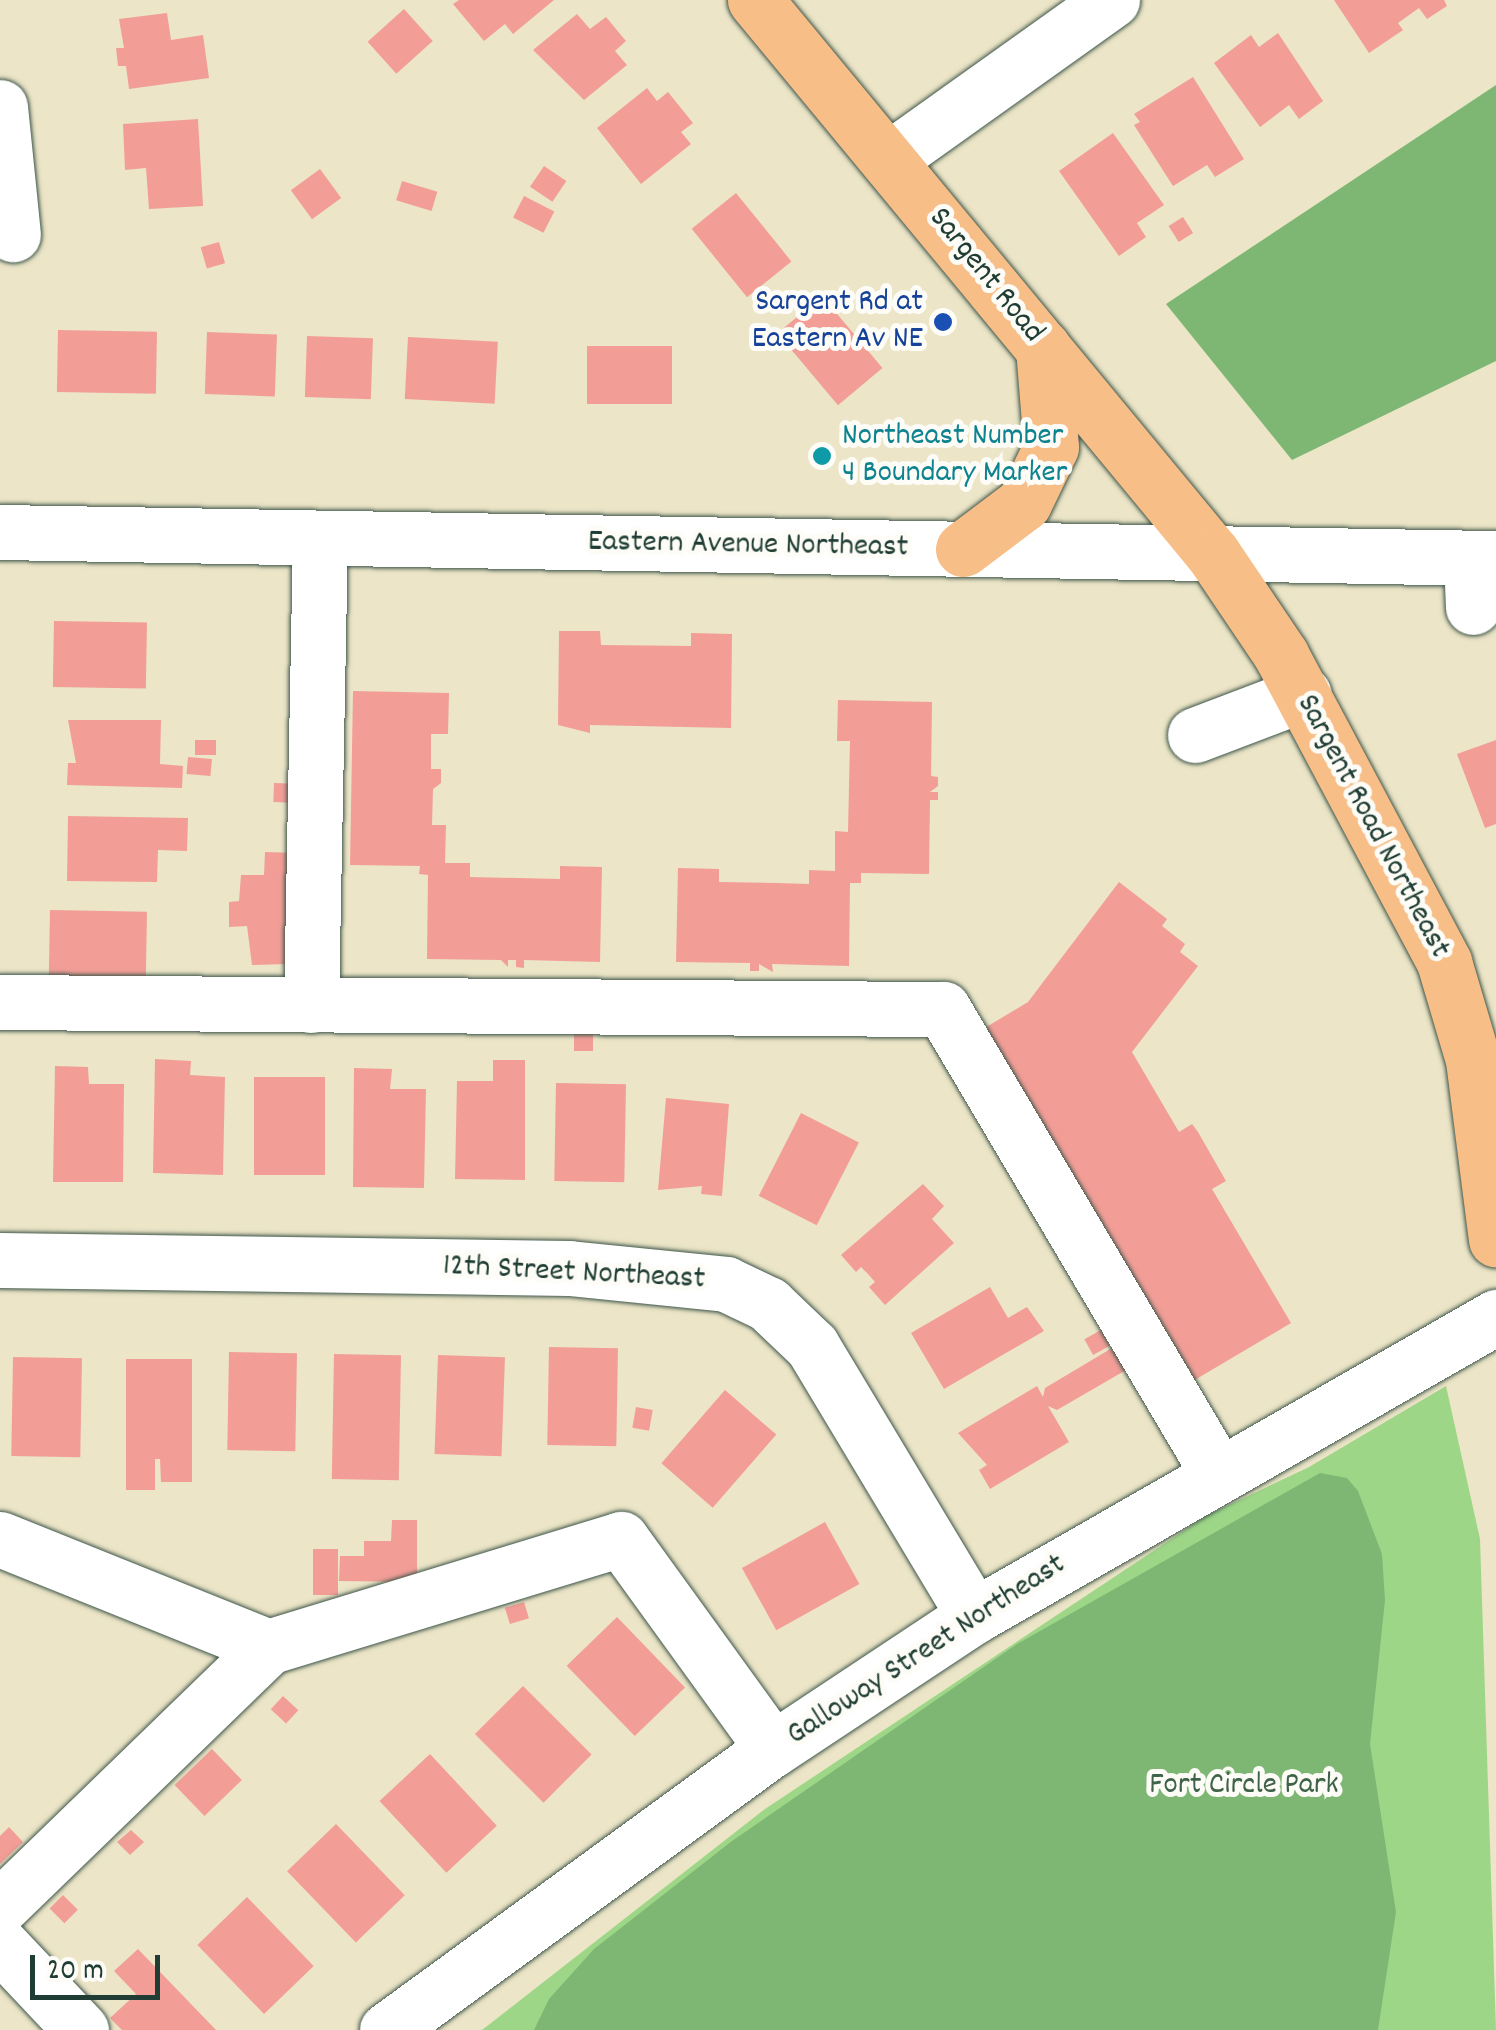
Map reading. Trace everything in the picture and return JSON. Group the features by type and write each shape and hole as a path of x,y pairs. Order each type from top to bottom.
{"main road":[{"name":"Sargent Road","path":"756,0 1213,554"},
{"path":"963,549 1024,503 1051,447 1043,347"},
{"name":"Sargent Road Northeast","path":"1213,554 1303,694 1444,962 1474,1060 1496,1240"}],"street":[{"path":"888,159 1112,0"},
{"path":"0,107 13,234"},
{"name":"Eastern Avenue Northeast","path":"0,532 1213,554 1480,574"},
{"path":"311,1004 320,538"},
{"path":"1195,734 1303,694"},
{"path":"0,1002 943,1009 1217,1472"},
{"name":"12th Street Northeast","path":"0,1260 570,1268 726,1284 768,1304 812,1346 974,1616"},
{"name":"Galloway Street Northeast","path":"387,2030 773,1749 974,1616 1217,1472 1496,1317"},
{"path":"0,1539 268,1648"},
{"path":"0,1907 268,1648 621,1540 773,1749"},
{"path":"0,1944 82,2030"}],"green space":[{"path":"1496,85 1496,361 1292,460 1166,304"},
{"name":"Fort Circle Park","path":"1446,1386 1480,1539 1496,2030 482,2030 765,1809 1206,1516 1309,1467"},
{"name":"Fort Circle Park","path":"1320,1473 1347,1478 1358,1491 1382,1554 1385,1600 1370,1744 1396,1912 1378,2030 534,2030 549,1999 594,1949 732,1841 1017,1644"}],"building":[{"path":"459,0 554,0 513,34 505,24 484,41 453,4"},
{"path":"1334,0 1444,0 1447,6 1427,19 1419,8 1398,23 1403,30 1369,53"},
{"path":"404,9 433,41 396,74 368,42"},
{"path":"167,13 171,40 203,35 209,78 129,89 126,66 118,66 116,48 124,48 119,19"},
{"path":"577,14 590,29 606,17 626,41 615,51 627,65 584,100 533,50"},
{"path":"1278,33 1323,101 1299,119 1289,105 1260,127 1214,63 1251,35 1259,47"},
{"path":"1193,77 1244,159 1215,177 1207,165 1173,186 1134,125 1140,122 1134,114"},
{"path":"647,88 657,101 668,92 693,123 681,132 691,144 641,184 597,128"},
{"path":"198,119 203,206 149,209 146,168 125,170 123,124"},
{"path":"1113,133 1164,205 1137,223 1146,237 1119,256 1059,171"},
{"path":"544,166 566,181 552,202 530,187"},
{"path":"320,169 341,198 312,219 291,190"},
{"path":"402,181 437,192 432,211 396,200"},
{"path":"736,193 791,261 747,297 692,229"},
{"path":"524,196 554,211 543,233 513,217"},
{"path":"1183,217 1193,233 1179,242 1169,226"},
{"path":"219,242 225,263 207,268 201,247"},
{"path":"822,296 882,368 838,405 778,333"},
{"path":"58,330 157,332 156,394 57,392"},
{"path":"207,332 277,334 275,396 205,394"},
{"path":"307,336 373,338 371,399 305,397"},
{"path":"408,337 498,342 495,404 405,399"},
{"path":"587,346 672,346 672,404 587,404"},
{"path":"54,621 147,623 146,689 53,687"},
{"path":"559,631 600,631 601,645 691,646 691,633 732,634 731,728 590,725 590,733 558,725"},
{"path":"353,691 449,693 448,734 431,734 431,769 441,769 441,783 433,789 432,825 446,825 445,863 470,863 470,877 560,879 560,866 602,867 600,962 524,960 524,968 516,967 516,960 508,960 508,967 501,960 427,959 428,875 419,874 420,866 350,865"},
{"path":"838,700 932,702 931,776 938,777 938,786 930,792 938,792 938,800 930,800 929,874 861,873 861,883 850,883 849,966 772,964 773,972 759,964 759,971 750,971 750,963 676,962 678,868 719,869 719,882 809,884 809,870 835,871 835,831 848,832 850,741 837,741"},
{"path":"68,720 161,720 160,764 183,766 182,788 67,785 68,763 76,763"},
{"path":"195,740 216,740 216,755 195,755"},
{"path":"1496,740 1496,824 1485,828 1457,754"},
{"path":"188,757 212,759 210,776 187,774"},
{"path":"274,783 302,784 301,803 273,802"},
{"path":"68,816 188,818 187,851 158,850 157,882 67,881"},
{"path":"265,852 297,853 286,964 252,965 247,926 229,927 229,902 239,901 241,875 264,875"},
{"path":"1119,882 1167,919 1162,926 1185,944 1180,952 1198,966 1132,1052 1179,1132 1192,1124 1198,1132 1226,1181 1212,1189 1291,1323 1193,1381 978,1032 1028,1002"},
{"path":"50,910 147,912 146,982 49,980"},
{"path":"574,1034 593,1034 593,1051 574,1051"},
{"path":"155,1059 191,1061 190,1075 225,1077 223,1175 153,1173"},
{"path":"493,1060 525,1060 525,1180 455,1179 457,1081 493,1081"},
{"path":"55,1066 88,1067 89,1084 124,1084 123,1182 53,1182"},
{"path":"354,1068 392,1069 390,1089 426,1089 424,1188 353,1187"},
{"path":"254,1077 325,1077 325,1175 254,1175"},
{"path":"556,1083 626,1084 624,1182 554,1181"},
{"path":"666,1098 729,1104 722,1196 701,1194 702,1186 658,1190"},
{"path":"801,1113 859,1143 817,1225 759,1196"},
{"path":"923,1184 944,1206 932,1219 954,1243 885,1305 869,1287 875,1282 868,1274 861,1267 856,1272 841,1255"},
{"path":"990,1287 1008,1318 1027,1307 1044,1331 944,1389 911,1333"},
{"path":"1101,1330 1110,1346 1093,1355 1084,1339"},
{"path":"549,1347 618,1348 616,1446 547,1445"},
{"path":"1112,1348 1126,1370 1057,1410 1048,1406 1069,1442 990,1489 979,1470 987,1465 958,1433 1037,1386 1043,1397 1045,1388"},
{"path":"229,1352 297,1353 295,1451 227,1450"},
{"path":"334,1354 401,1355 399,1480 332,1479"},
{"path":"438,1355 505,1357 502,1456 435,1454"},
{"path":"13,1357 82,1358 80,1457 11,1456"},
{"path":"126,1359 192,1359 192,1482 161,1482 160,1459 155,1459 155,1490 126,1490"},
{"path":"725,1390 776,1435 713,1508 661,1463"},
{"path":"636,1407 653,1410 649,1431 632,1428"},
{"path":"392,1520 417,1520 417,1582 339,1581 340,1556 364,1556 364,1541 391,1541"},
{"path":"825,1522 859,1584 776,1630 742,1568"},
{"path":"313,1549 338,1549 338,1595 313,1595"},
{"path":"524,1602 529,1618 510,1624 505,1608"},
{"path":"617,1617 685,1687 635,1736 567,1666"},
{"path":"523,1686 592,1755 544,1803 475,1734"},
{"path":"283,1696 298,1710 286,1723 271,1709"},
{"path":"212,1749 242,1780 204,1816 175,1785"},
{"path":"430,1754 497,1826 446,1873 380,1801"},
{"path":"336,1824 405,1895 356,1942 287,1871"},
{"path":"9,1827 23,1842 0,1864 0,1836"},
{"path":"131,1830 144,1842 130,1855 117,1842"},
{"path":"63,1895 78,1910 64,1923 50,1908"},
{"path":"247,1897 314,1966 264,2014 197,1945"},
{"path":"138,1949 216,2030 122,2030 110,2018 136,1994 114,1971"}],"place":[{"name":"Sargent Rd at Eastern Av NE","path":"943,322"},
{"name":"Northeast Number 4 Boundary Marker","path":"822,456"}]}
